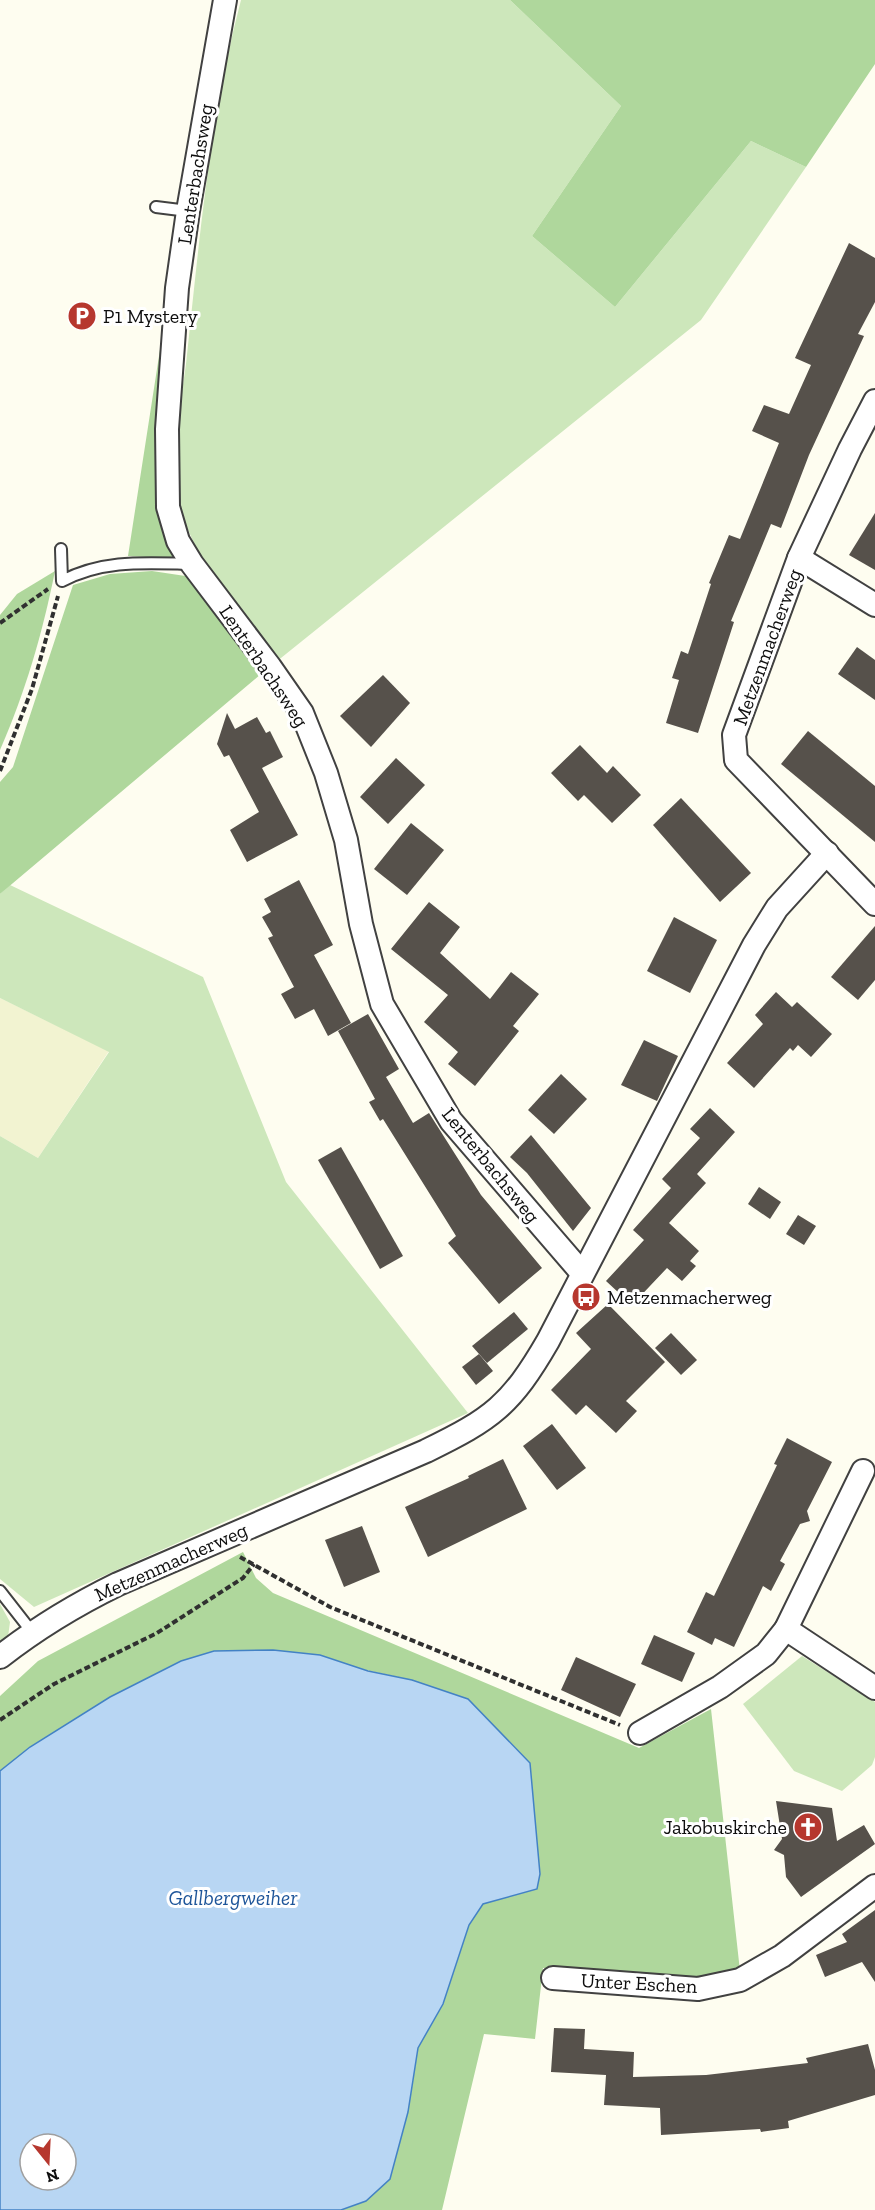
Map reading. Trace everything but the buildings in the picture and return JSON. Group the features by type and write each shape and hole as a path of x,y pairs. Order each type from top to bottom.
{"street":[{"name":"Lenterbachsweg","path":"225,0 188,211 177,288 166,477 168,507 174,530 192,564 302,713 326,773 346,840 360,924 382,1004 451,1121 582,1273"},
{"name":"Metzenmacherweg","path":"0,1657 32,1632 72,1606 109,1588 476,1427 498,1410 517,1390 548,1341 753,945 777,908 827,853 736,760 734,735 800,558 875,401"},
{"path":"800,558 875,605"},
{"path":"827,853 875,904"},
{"path":"640,1733 720,1687 766,1654 786,1629 863,1471"},
{"path":"786,1629 875,1688"},
{"name":"Unter Eschen","path":"553,1978 698,1989 740,1980 782,1956 875,1886"}],"lane":[{"path":"156,207 188,211"},
{"path":"61,549 62,581 81,571 123,562 192,564"},
{"path":"0,1591 32,1632"}],"path":[{"path":"0,623 27,602 62,581"},
{"path":"0,771 32,689 62,581"},
{"path":"226,1537 234,1554 330,1607 640,1733"},
{"path":"0,1720 54,1684 157,1633 243,1578 254,1564"}],"green space":[{"path":"241,0 510,0 621,106 532,236 615,307 751,141 806,167 701,320 276,662 204,563 193,541 177,495 174,464 176,430 213,135 230,44"},
{"path":"510,0 875,0 875,64 806,167 751,141 615,307 532,236 621,106"},
{"path":"161,343 155,426 164,519 177,559 128,556"},
{"path":"55,571 45,618 32,662 18,706 0,750 0,615 17,594"},
{"path":"152,571 192,577 261,674 0,894 0,782 13,767 73,585 110,574"},
{"path":"10,885 203,977 286,1182 468,1413 34,1607 0,1579 0,1136 38,1158 109,1052 0,998 0,894"},
{"path":"0,998 109,1051 38,1158 0,1136"},
{"path":"243,1552 256,1578 273,1593 639,1748 711,1709 740,1971 696,1978 543,1968 535,2039 484,2034 442,2210 341,2210 366,2201 390,2179 408,2112 418,2048 443,2004 469,1925 482,1904 537,1889 530,1763 468,1699 412,1680 273,1650 214,1651 181,1661 30,1747 0,1771 0,1696 38,1661"},
{"path":"0,1604 10,1622 8,1637 0,1644"},
{"path":"802,1656 875,1702 875,1757 872,1765 842,1791 794,1771 743,1704"}],"water":[{"name":"Gallbergweiher","path":"273,1650 320,1655 368,1671 412,1680 468,1699 530,1763 540,1874 537,1889 483,1904 469,1925 443,2004 418,2048 408,2112 390,2179 366,2201 341,2210 0,2210 0,1771 30,1747 110,1697 181,1661 214,1651"}],"place":[{"name":"P1 Mystery","path":"82,316"},
{"name":"Metzenmacherweg","path":"586,1297"},
{"name":"Jakobuskirche","path":"808,1827"}]}
